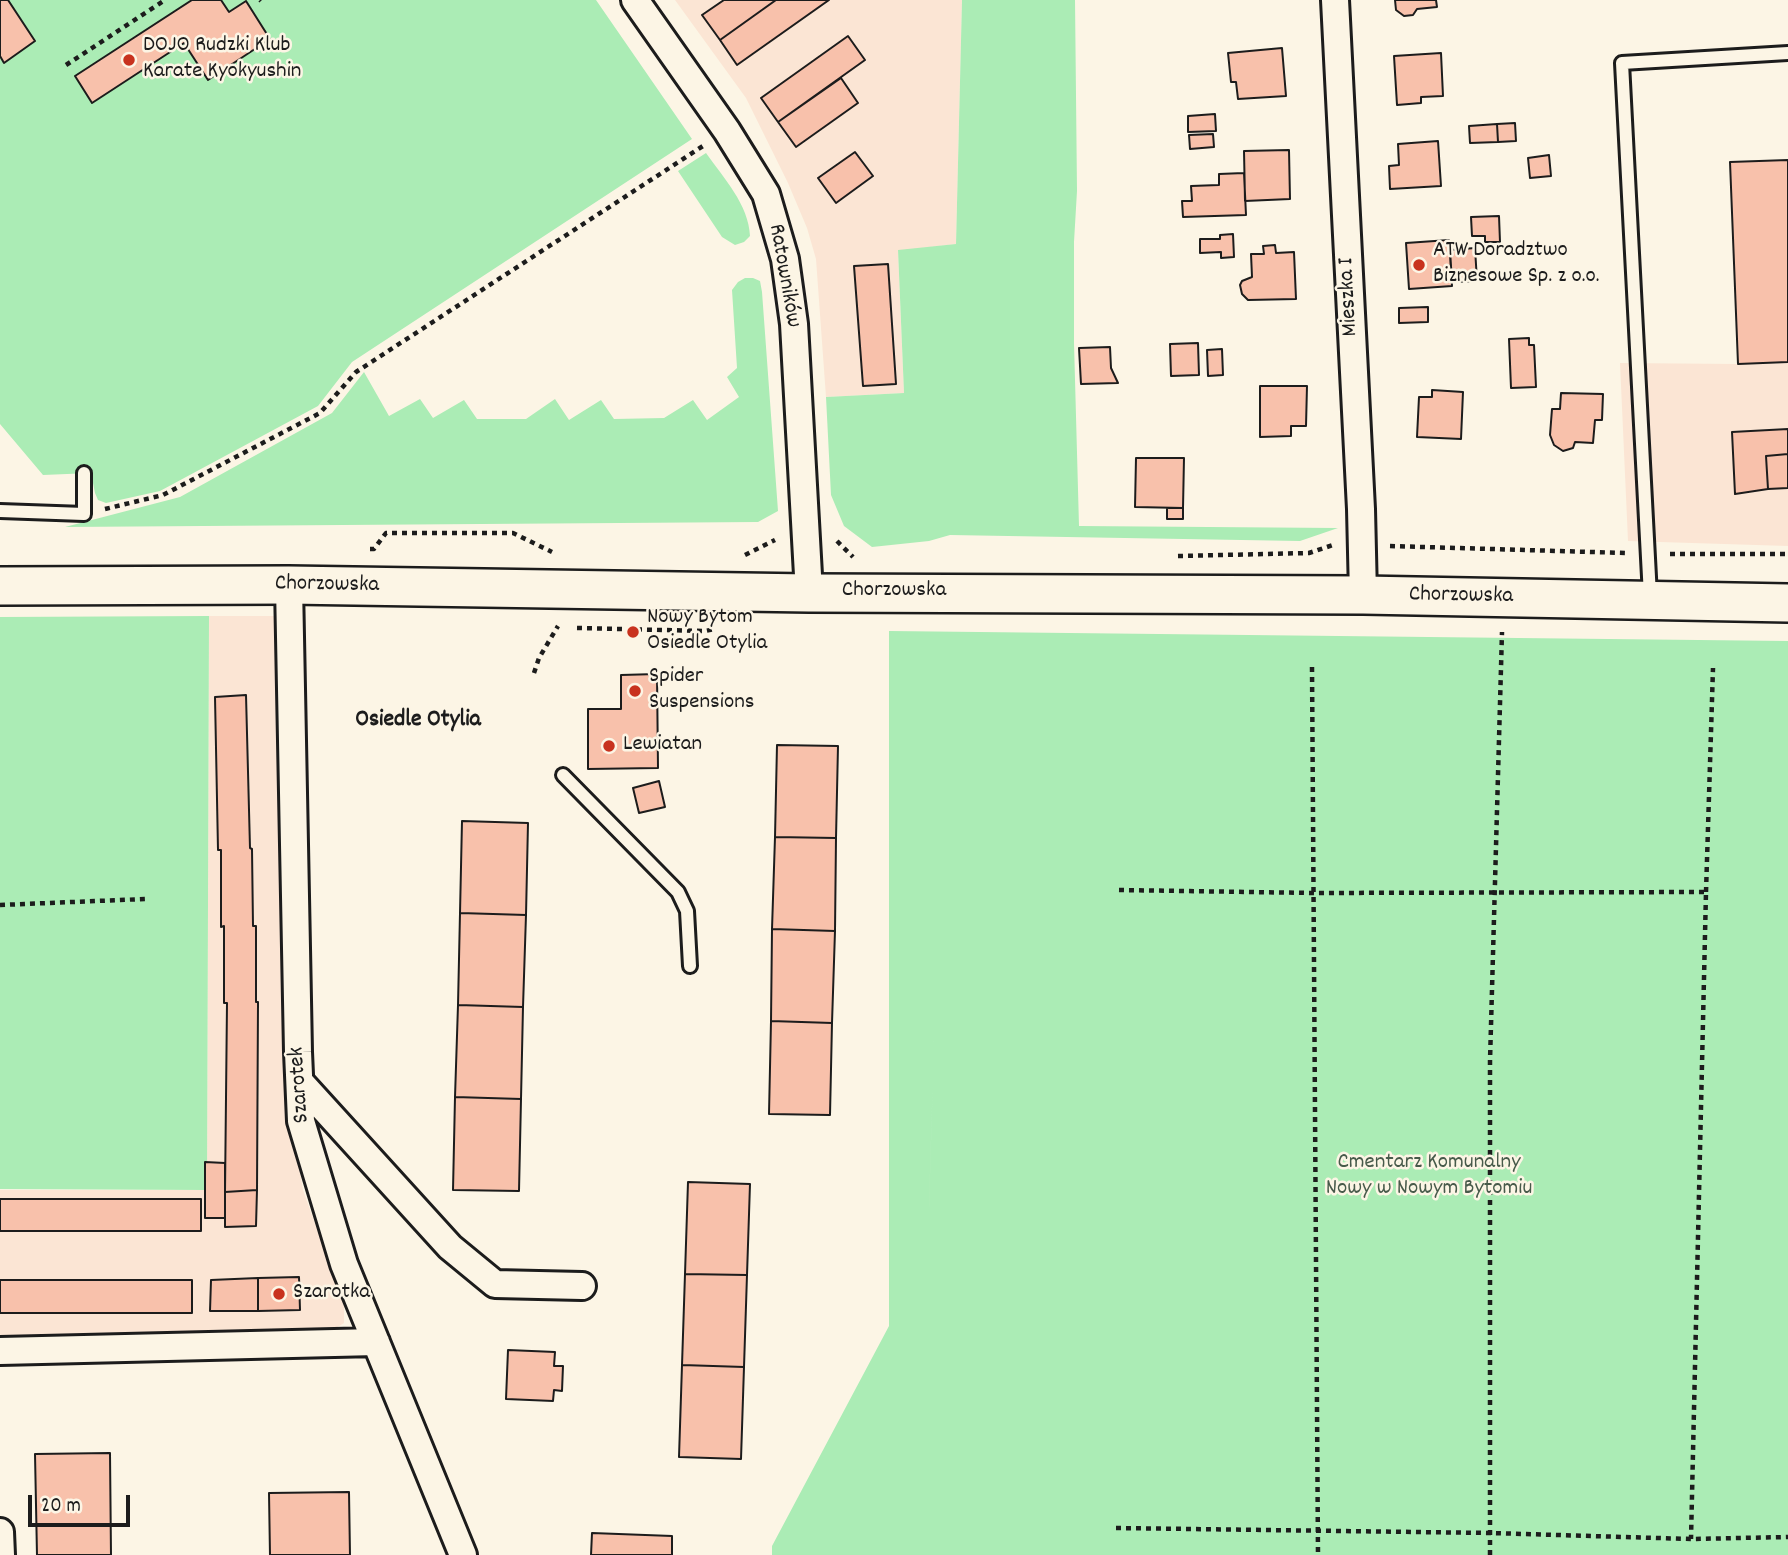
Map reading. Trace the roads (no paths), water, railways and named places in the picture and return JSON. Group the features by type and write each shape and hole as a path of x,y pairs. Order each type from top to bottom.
{"street":[{"name":"Ratowników","path":"635,0 727,131 766,194 770,207 785,259 794,324 810,593"},
{"name":"Mieszka I","path":"1335,0 1363,595"},
{"name":"Chorzowska","path":"0,586 289,585 810,593 1363,595 1788,603"},
{"name":"Szarotek","path":"289,585 301,1121 344,1264 463,1555"},
{"path":"300,1082 450,1247 495,1284 582,1286"},
{"path":"0,1351 376,1342"},
{"path":"0,1532 1,1555"}],"lane":[{"path":"1651,600 1622,63 1788,54"},
{"path":"0,511 84,514 84,473"},
{"path":"563,775 678,891 687,911 690,965"}],"place":[{"name":"DOJO Rudzki Klub Karate Kyokyushin","path":"129,60"},
{"name":"ATW Doradztwo Biznesowe Sp. z o.o.","path":"1419,265"},
{"name":"Nowy Bytom Osiedle Otylia","path":"633,632"},
{"name":"Spider Suspensions","path":"635,691"},
{"name":"Lewiatan","path":"609,746"},
{"name":"Szarotka","path":"279,1294"}],"district":[{"name":"Osiedle Otylia","path":"418,722"}],"park label":[{"name":"Cmentarz Komunalny Nowy w Nowym Bytomiu","path":"1429,1177"}]}
